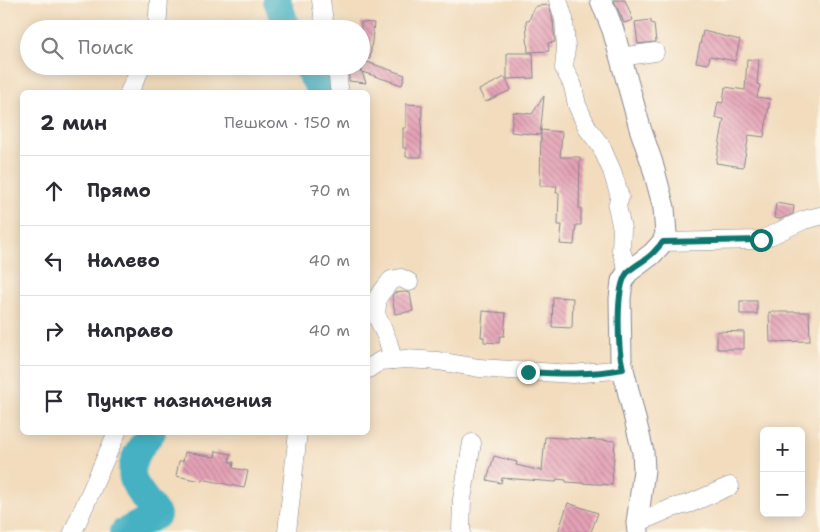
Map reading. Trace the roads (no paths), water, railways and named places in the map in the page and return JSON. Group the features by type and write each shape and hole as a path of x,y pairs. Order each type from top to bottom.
{"street":[{"path":"158,20 159,0"},
{"path":"321,0 324,20"},
{"path":"558,0 564,19 566,48 564,68 573,86 577,105 584,121 602,146 612,171 620,197 617,206 622,229 621,250 628,272"},
{"path":"601,0 613,30 640,128 652,163 664,208 666,234 663,242 652,254 628,272 622,281 620,299 623,369 643,452 644,470 637,527"},
{"path":"620,57 655,52"},
{"path":"130,90 138,75"},
{"path":"338,75 339,88"},
{"path":"663,242 761,240 804,220 820,216"},
{"path":"393,360 388,341 376,314 378,297 390,280 401,278 409,282"},
{"path":"370,368 380,361 406,359 438,361 479,368 573,374 623,369"},
{"path":"74,532 117,435"},
{"path":"287,532 298,435"},
{"path":"461,532 462,499 472,443"},
{"path":"637,527 672,508 691,503 730,486"}],"waterway":[{"path":"277,0 284,20"},
{"path":"312,75 321,90"},
{"path":"124,532 157,515 141,494 132,476 136,456 150,435"}]}
